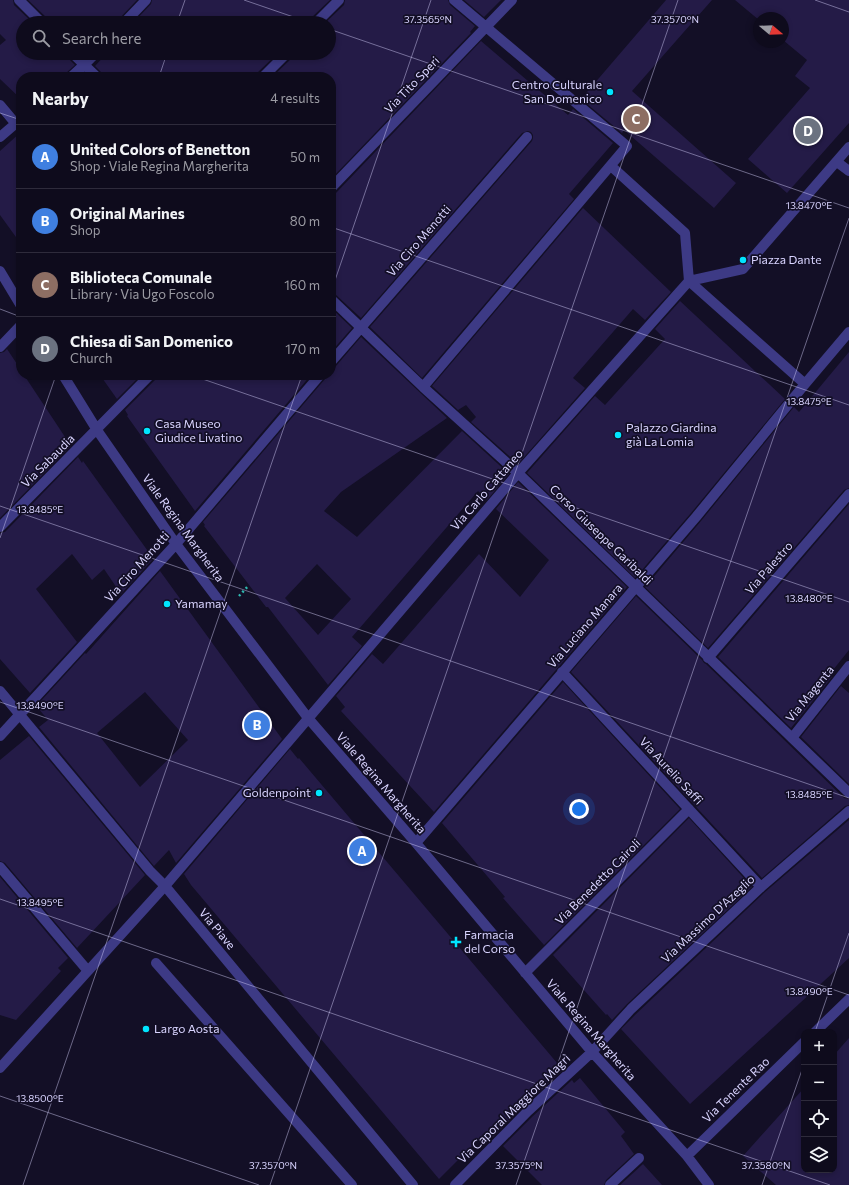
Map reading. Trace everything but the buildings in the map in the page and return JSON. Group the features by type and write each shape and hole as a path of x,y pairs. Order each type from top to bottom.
{"street":[{"path":"20,0 35,16"},
{"path":"131,16 146,0"},
{"path":"323,16 338,0"},
{"path":"423,386 627,146 454,0"},
{"name":"Via Tito Speri","path":"336,183 512,0"},
{"path":"79,60 92,72"},
{"path":"76,72 89,60"},
{"path":"268,72 280,60"},
{"path":"0,105 16,120"},
{"path":"0,137 16,124"},
{"name":"Via Ciro Menotti","path":"336,356 527,137"},
{"path":"689,281 743,270 849,147"},
{"path":"837,162 849,171"},
{"path":"611,166 685,233 689,281 805,384"},
{"path":"0,271 16,298"},
{"name":"Via Carlo Cattaneo","path":"2,1062 88,971 165,886 518,473 689,281"},
{"name":"Corso Giuseppe Garibaldi","path":"336,304 518,473 849,793"},
{"path":"0,347 16,330"},
{"name":"Via Luciano Manara","path":"416,843 696,517 849,332"},
{"name":"Viale Regina Margherita","path":"66,380 97,430 176,544 308,718 416,843 592,1052 687,1156 709,1185"},
{"path":"97,430 145,380"},
{"name":"Via Ciro Menotti","path":"0,736 176,544 316,380"},
{"name":"Via Sabaudia","path":"0,527 97,430"},
{"name":"Via Palestro","path":"708,658 849,494"},
{"name":"Via Magenta","path":"792,738 849,666"},
{"name":"Via Aurelio Saffi","path":"562,672 761,887"},
{"name":"Via Piave","path":"0,691 150,871 165,886 413,1185"},
{"name":"Via Benedetto Cairoli","path":"526,973 689,809"},
{"name":"Via Massimo D'Azeglio","path":"592,1052 631,1009 761,887 849,811"},
{"path":"0,867 88,971"},
{"path":"156,963 352,1185"},
{"path":"818,1029 849,999"},
{"name":"Via Tenente Rao","path":"687,1156 801,1045"},
{"name":"Via Caporal Maggiore Magrì","path":"456,1185 528,1111 592,1052"},
{"path":"610,1185 638,1158"}],"place":[{"name":"Centro Culturale San Domenico","path":"610,92"},
{"name":"Biblioteca Comunale","path":"636,119"},
{"name":"Chiesa di San Domenico","path":"808,131"},
{"name":"Piazza Dante","path":"743,260"},
{"name":"Casa Museo Giudice Livatino","path":"147,431"},
{"name":"Palazzo Giardina già La Lomia","path":"618,435"},
{"name":"Yamamay","path":"167,604"},
{"name":"Original Marines","path":"257,725"},
{"name":"Goldenpoint","path":"319,793"},
{"name":"United Colors of Benetton","path":"362,851"},
{"name":"Farmacia del Corso","path":"456,942"},
{"name":"Largo Aosta","path":"146,1029"}]}
